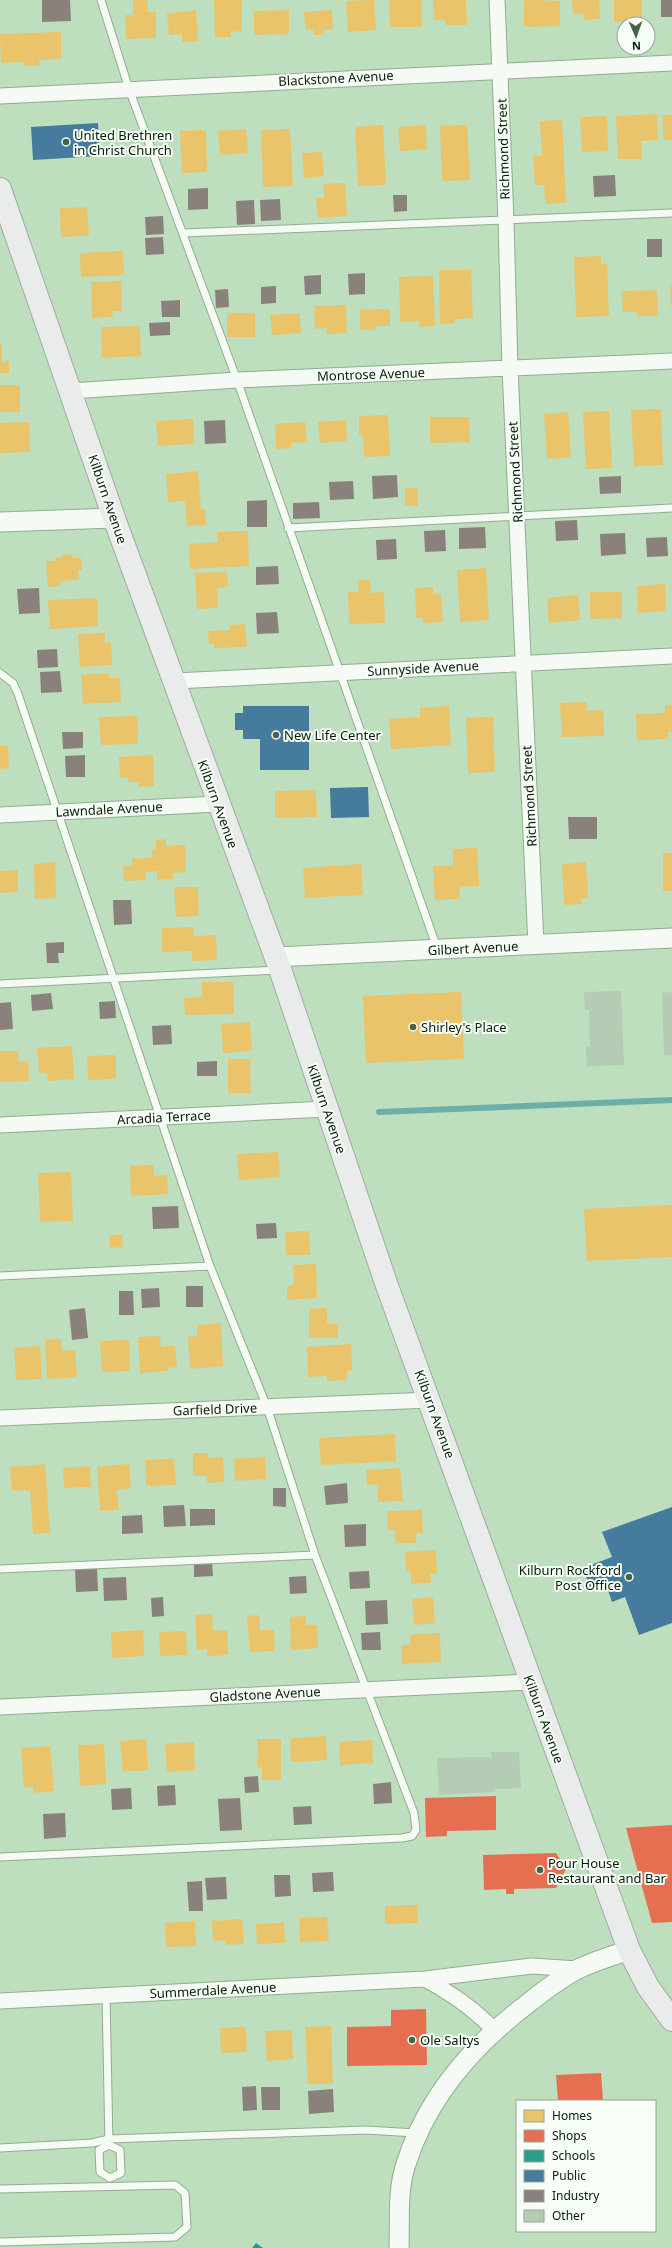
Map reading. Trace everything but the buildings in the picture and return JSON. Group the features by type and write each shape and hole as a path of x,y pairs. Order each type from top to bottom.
{"main road":[{"name":"Kilburn Avenue","path":"0,189 6,226 71,391 114,518 175,681 218,804 277,963 386,1283 430,1400 629,1950 648,1987 672,2020"}],"street":[{"name":"Richmond Street","path":"497,0 510,368 536,945"},
{"name":"Blackstone Avenue","path":"0,96 500,70 672,63"},
{"name":"Montrose Avenue","path":"71,391 237,380 672,361"},
{"path":"0,522 114,518"},
{"name":"Sunnyside Avenue","path":"175,681 672,656"},
{"name":"Lawndale Avenue","path":"0,815 218,804"},
{"name":"Gilbert Avenue","path":"277,963 438,949 672,938"},
{"name":"Arcadia Terrace","path":"0,1125 327,1110"},
{"name":"Garfield Drive","path":"0,1418 430,1400"},
{"name":"Gladstone Avenue","path":"0,1707 531,1682"},
{"path":"399,2248 400,2197 406,2165 418,2133 438,2096 455,2072 475,2048 494,2030 544,1990 578,1969 629,1950"},
{"name":"Summerdale Avenue","path":"0,2001 425,1980 532,1966 578,1969"},
{"path":"425,1980 456,1996 479,2014 494,2030"}],"lane":[{"path":"101,0 129,89 184,233 237,380 288,528 438,949"},
{"path":"184,233 672,214"},
{"path":"288,528 672,508"},
{"path":"0,673 13,683 18,694 56,812 115,979 210,1266 266,1407 315,1555 365,1689 414,1813 416,1830 410,1837 0,1857"},
{"path":"0,984 115,979 277,963"},
{"path":"0,1276 210,1266"},
{"path":"0,1569 315,1555"},
{"path":"106,1996 109,2142"},
{"path":"0,2148 366,2130 418,2133"},
{"path":"109,2142 99,2150 100,2172 110,2182"},
{"path":"109,2142 120,2150 120,2173 110,2182"},
{"path":"0,2189 110,2182 175,2185 185,2192 187,2227 175,2237 0,2242"}],"waterway":[{"path":"379,1112 672,1100"}],"place":[{"name":"United Brethren in Christ Church","path":"66,142"},
{"name":"New Life Center","path":"276,735"},
{"name":"Shirley's Place","path":"413,1027"},
{"name":"Kilburn Rockford Post Office","path":"629,1577"},
{"name":"Pour House Restaurant and Bar","path":"540,1870"},
{"name":"Ole Saltys","path":"412,2040"}]}
